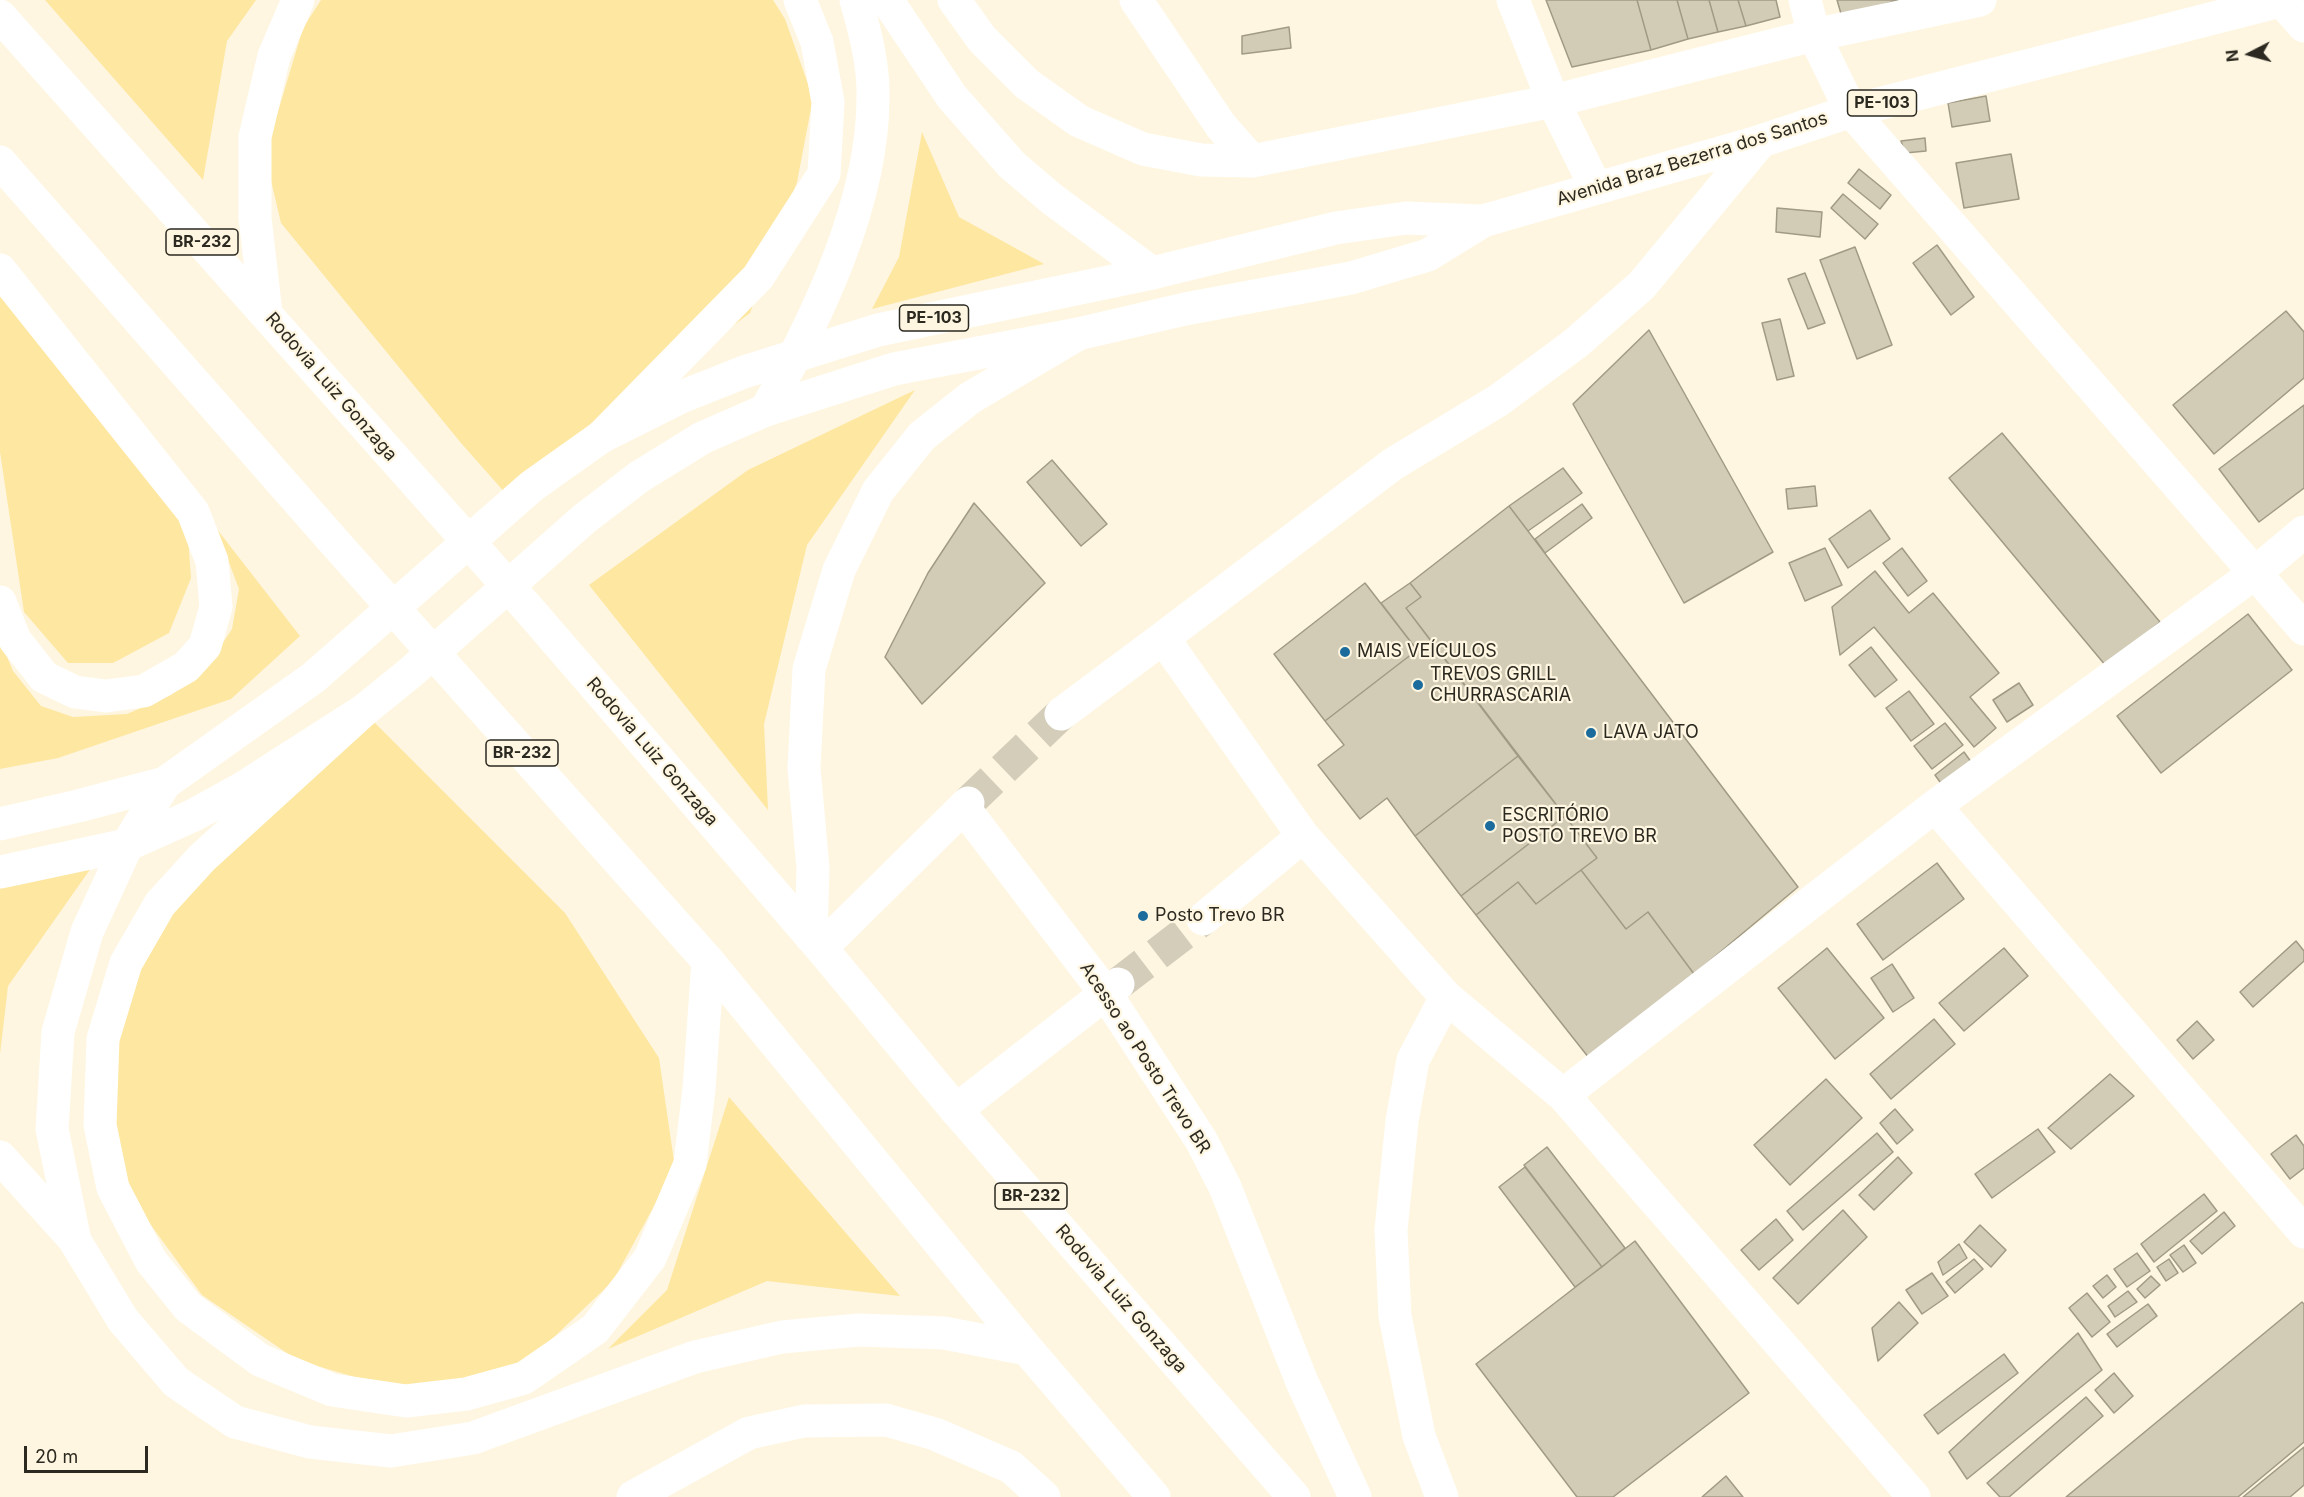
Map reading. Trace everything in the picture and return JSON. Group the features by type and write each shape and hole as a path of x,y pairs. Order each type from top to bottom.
{"main road":[{"path":"266,314 255,218 255,137 274,56 298,0"},
{"path":"602,437 758,277 824,174 828,102 817,42 800,0"},
{"path":"766,410 797,355 856,212 870,138 873,98 867,41 856,0"},
{"path":"887,0 952,97 1012,165 1052,199 1152,273"},
{"path":"954,0 982,39 1027,84 1080,121 1143,149 1201,159 1252,161 1553,101 1814,35 1980,0"},
{"path":"1136,0 1221,126 1252,161"},
{"path":"1513,0 1553,101 1596,188"},
{"path":"1805,0 1814,35 1851,111 2304,629"},
{"path":"2267,2 2304,26"},
{"name":"Avenida Braz Bezerra dos Santos","path":"1483,220 1761,141 1851,111 2267,2"},
{"name":"Rodovia Luiz Gonzaga","path":"0,16 556,640 816,942 956,1110 1294,1497"},
{"path":"1061,714 1393,464 1499,400 1576,343 1642,285 1761,141"},
{"name":"BR-232","path":"0,162 708,961 1027,1349 1154,1497"},
{"name":"PE-103","path":"165,783 313,678 532,486 602,437 681,397 744,372 878,330 1152,273 1336,228 1406,218 1483,220"},
{"name":"PE-103","path":"1078,334 1185,309 1351,278 1428,255 1483,220"},
{"path":"0,270 193,512 212,561 216,607 205,646 186,667 144,691 106,696 75,692 44,677 15,640 0,602"},
{"path":"708,961 699,1089 690,1164 650,1258 595,1329 524,1378 466,1394 406,1401 333,1390 260,1360 188,1307 151,1261 112,1188 100,1125 103,1039 126,963 160,904 202,858 363,711 410,673 584,519 639,477 702,438 766,410 894,369 1078,334"},
{"path":"816,942 813,868 804,768 809,669 839,570 878,491 922,436 970,398 1078,334"},
{"path":"1563,1095 1935,806 2255,573 2304,532"},
{"path":"1163,638 1303,836 1446,997 1563,1095 1914,1497"},
{"path":"0,872 128,845 192,816 243,788 363,711"},
{"path":"0,824 165,783"},
{"path":"75,1241 52,1129 58,1032 87,932 128,845 165,783"},
{"name":"Acesso ao Posto Trevo BR","path":"816,942 966,806 1112,989 1201,1140 1225,1187 1302,1382 1355,1497"},
{"path":"1935,806 2304,1232"},
{"path":"1203,920 1303,836"},
{"path":"956,1110 1112,989"},
{"path":"1442,1497 1419,1436 1395,1316 1391,1230 1402,1121 1413,1060 1446,997"},
{"path":"0,1156 75,1241 123,1320 176,1382 235,1422 310,1442 391,1451 473,1438 695,1356 782,1337 859,1330 944,1333 1027,1349"},
{"path":"633,1497 749,1433 804,1421 886,1420 935,1434 1011,1467 1044,1497"}],"shaded area":[{"path":"45,0 256,0 227,41 203,180"},
{"path":"321,0 773,0 785,19 813,98 797,182 750,313 507,495 461,443 281,223 265,155 303,28"},
{"path":"922,132 959,217 1044,264 872,309 899,257"},
{"path":"0,287 187,524 191,578 169,633 113,663 68,663 24,612 0,452"},
{"path":"915,390 807,545 764,724 768,810 589,585 748,470"},
{"path":"216,528 300,636 231,699 58,758 0,769 0,640 13,671 41,706 73,717 127,714 171,695 207,667 232,629 239,589"},
{"path":"373,721 565,913 659,1058 675,1168 613,1281 514,1375 409,1393 297,1360 202,1295 123,1187 108,1065 139,939"},
{"path":"96,861 8,986 0,1054 0,883"},
{"path":"729,1097 900,1296 767,1281 608,1349 667,1290"}],"building":[{"path":"1546,0 1637,0 1651,50 1572,67"},
{"path":"1637,0 1677,0 1688,39 1651,50"},
{"path":"1677,0 1709,0 1718,32 1688,39"},
{"path":"1709,0 1738,0 1746,26 1718,32"},
{"path":"1738,0 1776,0 1780,17 1746,26"},
{"path":"1837,0 1898,0 1842,17"},
{"path":"1289,27 1291,48 1242,54 1242,36"},
{"path":"1986,96 1990,121 1952,127 1948,103"},
{"path":"1925,138 1926,151 1905,153 1901,141"},
{"path":"2011,154 2019,199 1964,208 1956,163"},
{"path":"1859,169 1891,195 1880,209 1848,183"},
{"path":"1843,194 1878,224 1865,239 1831,208"},
{"path":"1777,208 1822,212 1820,237 1776,232"},
{"path":"1937,245 1974,297 1951,315 1913,263"},
{"path":"1855,247 1892,345 1857,359 1820,260"},
{"path":"1805,273 1825,323 1808,329 1788,279"},
{"path":"2286,311 2304,332 2304,378 2214,454 2173,405"},
{"path":"1780,319 1794,376 1777,380 1762,323"},
{"path":"1649,330 1773,552 1684,603 1573,404"},
{"path":"2304,405 2304,488 2259,522 2219,469"},
{"path":"2002,433 2160,622 2106,666 1949,478"},
{"path":"1052,460 1107,524 1081,546 1027,482"},
{"path":"1563,468 1582,493 1528,531 1509,506"},
{"path":"1815,486 1817,506 1788,509 1786,489"},
{"path":"974,503 1045,583 922,704 885,657 928,573"},
{"path":"1582,504 1592,518 1545,553 1535,539"},
{"name":"LAVA JATO","path":"1509,506 1798,887 1694,974 1648,912 1626,929 1581,870 1597,858 1406,608 1421,597 1410,583"},
{"path":"1870,510 1890,539 1848,568 1829,539"},
{"path":"1825,548 1842,585 1805,601 1789,563"},
{"path":"1902,548 1927,581 1908,596 1883,563"},
{"path":"1875,571 1909,613 1933,593 1999,673 1970,697 1996,728 1974,747 1874,627 1840,655 1832,607"},
{"name":"MAIS VEÍCULOS","path":"1365,583 1417,650 1325,721 1274,654"},
{"name":"TREVOS GRILL CHURRASCARIA","path":"1410,583 1421,597 1406,608 1518,756 1415,836 1387,798 1360,819 1318,765 1344,745 1325,721 1417,650 1381,603"},
{"path":"2248,614 2292,670 2161,773 2117,716"},
{"path":"1871,647 1897,680 1875,697 1849,665"},
{"path":"2019,683 2033,705 2007,722 1993,700"},
{"path":"1909,691 1934,724 1911,741 1886,708"},
{"path":"1945,723 1963,745 1932,769 1914,746"},
{"path":"1964,752 1974,766 1945,789 1935,775"},
{"name":"ESCRITÓRIO POSTO TREVO BR","path":"1518,756 1565,816 1461,896 1415,836"},
{"path":"1565,816 1597,858 1536,904 1518,882 1476,915 1461,896"},
{"path":"1937,863 1964,899 1883,960 1857,924"},
{"path":"1581,870 1626,929 1648,912 1694,974 1589,1058 1476,915 1518,882 1536,904"},
{"path":"2296,941 2304,951 2304,961 2253,1007 2240,992"},
{"path":"1827,948 1884,1018 1835,1059 1778,988"},
{"path":"2004,948 2028,976 1964,1031 1939,1003"},
{"path":"1892,964 1914,998 1893,1012 1871,978"},
{"path":"1934,1019 1955,1044 1891,1099 1870,1074"},
{"path":"2197,1021 2214,1040 2193,1059 2177,1040"},
{"path":"2110,1074 2134,1096 2071,1149 2048,1128"},
{"path":"1826,1079 1862,1118 1790,1185 1754,1145"},
{"path":"1895,1109 1913,1130 1897,1144 1880,1123"},
{"path":"2038,1129 2055,1152 1992,1198 1975,1174"},
{"path":"1877,1133 1893,1152 1803,1230 1787,1211"},
{"path":"2296,1135 2304,1146 2304,1168 2290,1179 2271,1154"},
{"path":"1547,1147 1625,1248 1602,1267 1524,1165"},
{"path":"1898,1157 1912,1173 1874,1210 1859,1195"},
{"path":"1525,1167 1602,1267 1575,1287 1499,1187"},
{"path":"2204,1194 2217,1211 2154,1262 2141,1244"},
{"path":"1843,1210 1867,1237 1798,1304 1773,1278"},
{"path":"2224,1212 2235,1226 2202,1254 2190,1241"},
{"path":"1776,1219 1793,1240 1759,1270 1741,1250"},
{"path":"1980,1225 2006,1250 1991,1267 1964,1242"},
{"path":"1635,1241 1749,1393 1613,1497 1577,1497 1476,1364"},
{"path":"1959,1244 1967,1258 1943,1275 1938,1262"},
{"path":"2184,1245 2196,1263 2183,1272 2170,1255"},
{"path":"2137,1253 2150,1271 2127,1287 2114,1269"},
{"path":"1974,1259 1983,1269 1955,1293 1946,1282"},
{"path":"2169,1259 2178,1273 2166,1281 2157,1267"},
{"path":"1932,1273 1948,1296 1922,1314 1906,1290"},
{"path":"2107,1275 2116,1287 2103,1298 2093,1286"},
{"path":"2151,1276 2160,1285 2145,1298 2137,1289"},
{"path":"2128,1291 2137,1302 2115,1317 2108,1306"},
{"path":"2087,1293 2110,1322 2092,1337 2069,1308"},
{"path":"1899,1302 1918,1323 1878,1361 1872,1328"},
{"path":"2302,1302 2304,1304 2304,1442 2238,1497 2066,1497"},
{"path":"2148,1304 2157,1316 2117,1347 2107,1334"},
{"path":"2078,1333 2102,1370 1967,1479 1949,1452"},
{"path":"2004,1354 2018,1373 1938,1434 1924,1415"},
{"path":"2114,1373 2133,1396 2114,1413 2095,1390"},
{"path":"2086,1397 2103,1416 2009,1497 2000,1497 1987,1483"},
{"path":"2304,1447 2304,1485 2290,1497 2243,1497"},
{"path":"1726,1476 1743,1497 1702,1497"}],"tunnel":[{"path":"968,803 1061,714"},
{"path":"1118,984 1203,919"}],"place":[{"name":"MAIS VEÍCULOS","path":"1345,652"},
{"name":"TREVOS GRILL CHURRASCARIA","path":"1418,685"},
{"name":"LAVA JATO","path":"1591,733"},
{"name":"ESCRITÓRIO POSTO TREVO BR","path":"1490,826"},
{"name":"Posto Trevo BR","path":"1143,916"}]}
